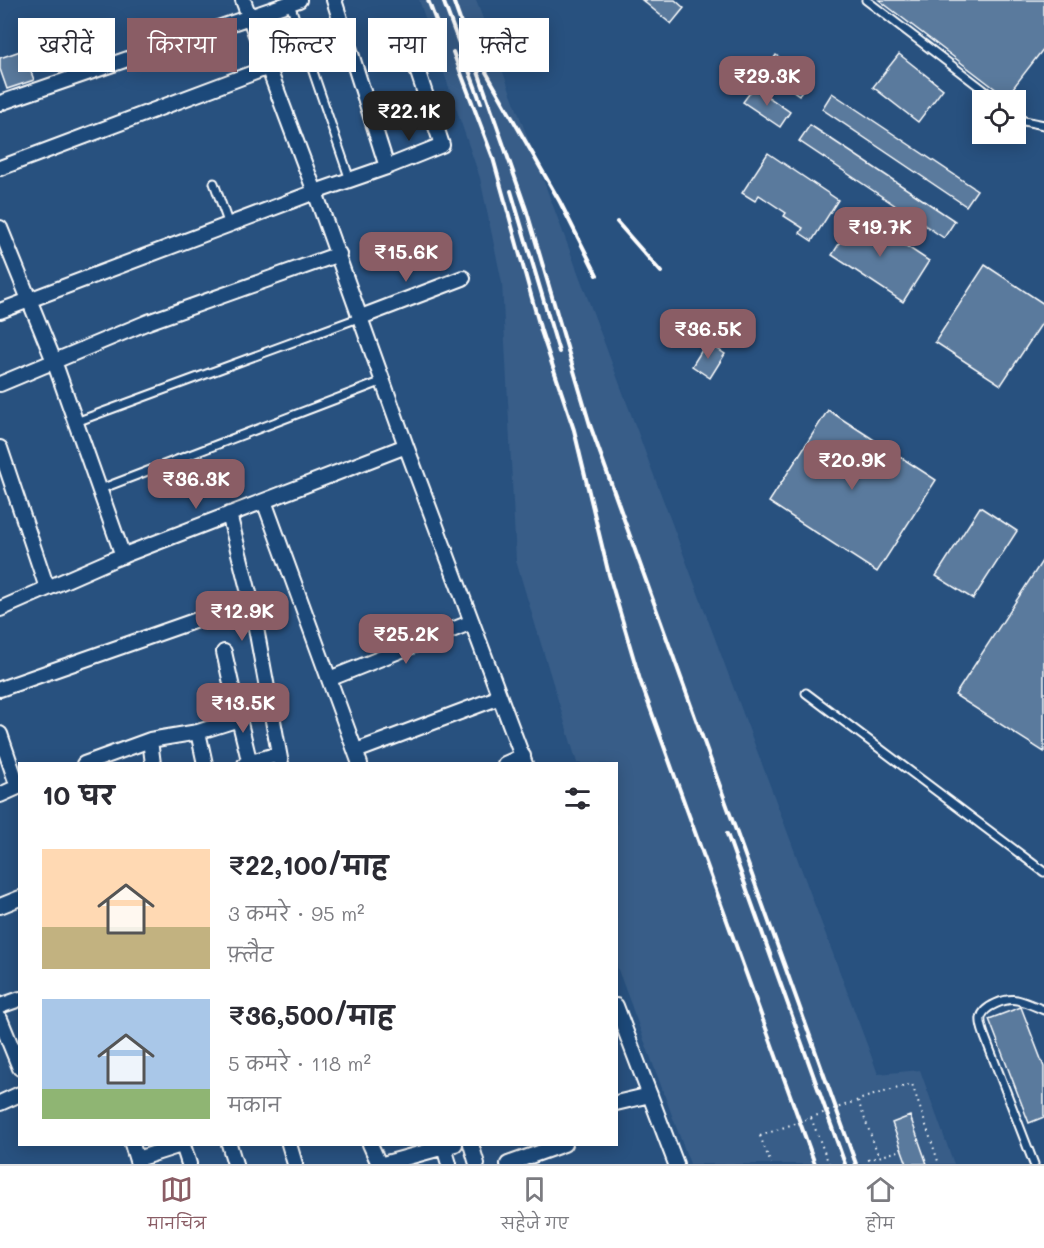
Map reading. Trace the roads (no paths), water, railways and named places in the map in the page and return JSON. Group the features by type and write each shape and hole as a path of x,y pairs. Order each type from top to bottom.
{"street":[{"path":"243,0 250,16"},
{"path":"334,0 387,167"},
{"path":"0,103 294,2"},
{"path":"0,168 256,72"},
{"path":"271,72 339,254 406,446 524,760"},
{"path":"0,311 442,145 418,72"},
{"path":"0,228 54,361 123,556"},
{"path":"0,384 148,322 339,254"},
{"path":"361,317 463,278"},
{"path":"0,609 123,556 406,446"},
{"path":"0,448 47,588"},
{"path":"264,501 358,757 500,697"},
{"path":"229,514 250,602 280,759 256,762"},
{"path":"0,689 250,602"},
{"path":"329,679 472,622"},
{"path":"224,652 248,762"},
{"path":"90,762 150,740 198,732 239,719"},
{"path":"198,732 205,762"},
{"path":"0,734 18,784"},
{"path":"150,740 153,762"},
{"path":"0,795 18,787"},
{"path":"0,906 18,899"},
{"path":"0,1006 18,1000"},
{"path":"618,1011 676,1164"},
{"path":"0,1019 18,1063"},
{"path":"0,1103 18,1095"},
{"path":"618,1103 650,1095"},
{"path":"133,1146 138,1162 181,1146"},
{"path":"184,1146 189,1164"},
{"path":"230,1146 235,1164"},
{"path":"290,1146 295,1164"},
{"path":"371,1146 381,1164 403,1151 440,1146"},
{"path":"448,1146 449,1164"},
{"path":"472,1146 477,1164"},
{"path":"507,1164 538,1149 554,1146"}],"lane":[{"path":"866,0 984,90"},
{"path":"294,2 350,180"},
{"path":"1026,121 1044,125"},
{"path":"214,183 229,225"},
{"path":"76,422 361,317"},
{"path":"98,490 383,381"},
{"path":"806,693 1044,872"},
{"path":"1034,1164 984,1037 981,1020 983,1013 990,1007 1008,1000 1017,1000 1044,1010"}],"railway":[{"path":"428,0 435,18"},
{"path":"443,0 481,103"},
{"path":"453,0 527,212 590,425 856,1164"},
{"path":"453,52 493,158 541,331 574,430 609,575 640,680 815,1164"},
{"path":"486,72 560,202 597,275"},
{"path":"511,191 559,352"},
{"path":"617,222 661,272"},
{"path":"727,834 845,1164"}]}
